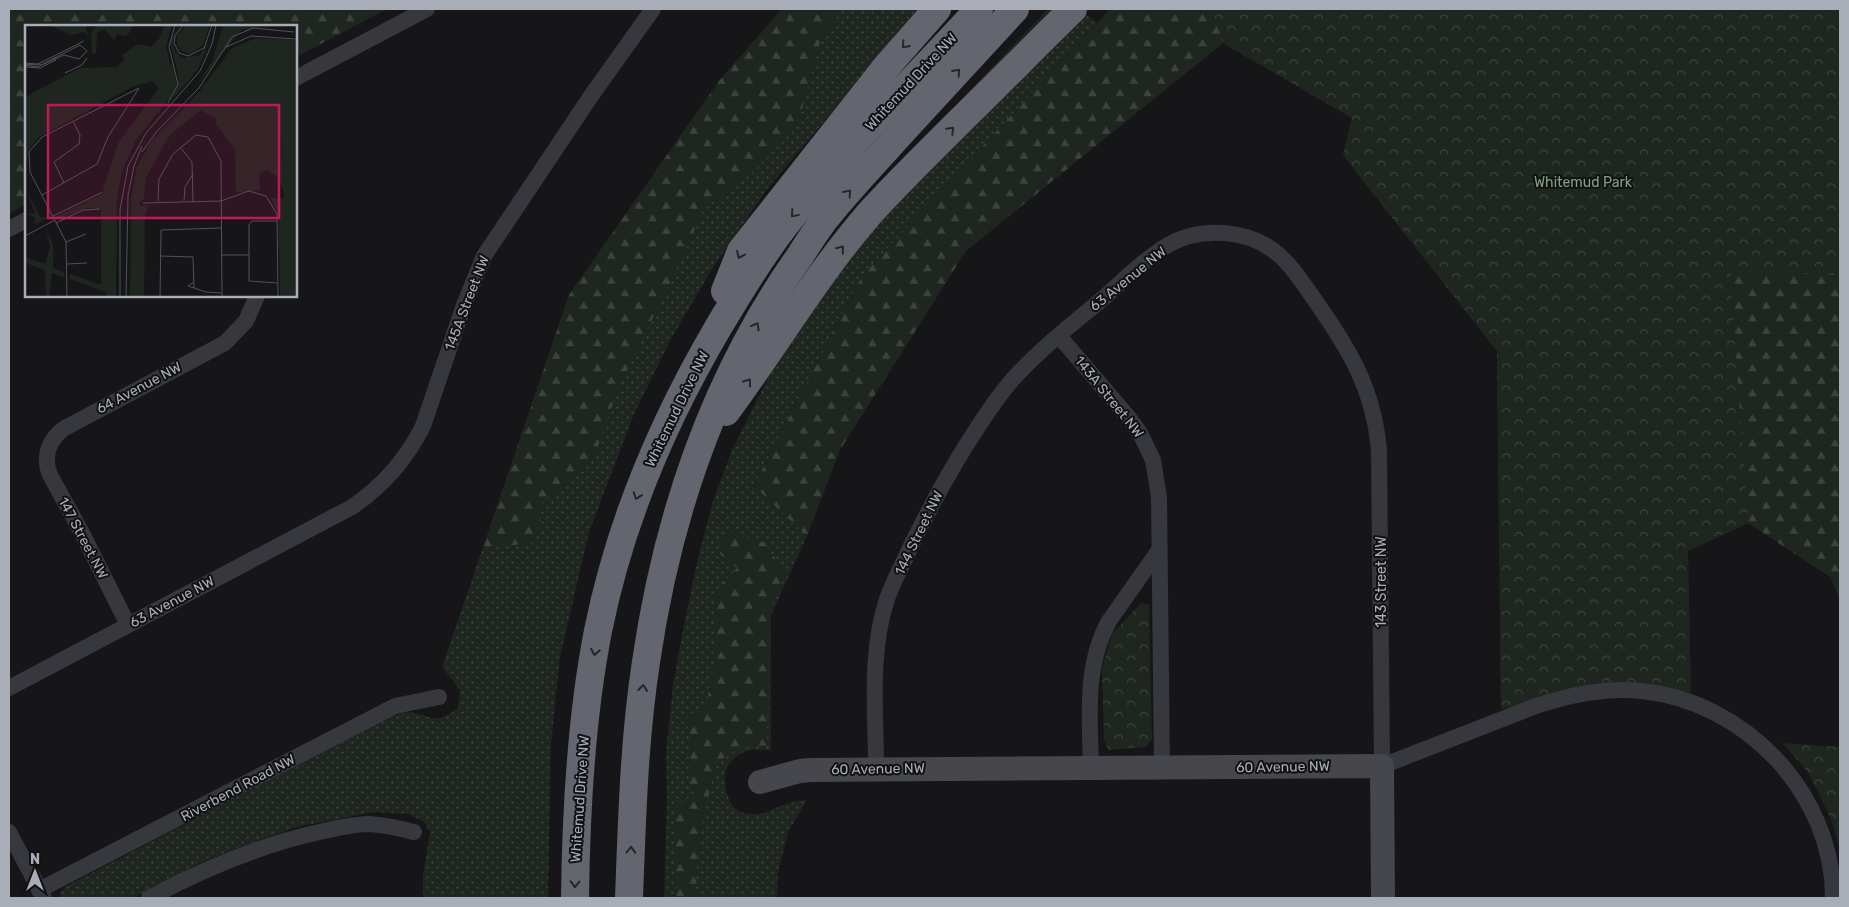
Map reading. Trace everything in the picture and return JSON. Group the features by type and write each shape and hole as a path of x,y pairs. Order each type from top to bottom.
{"highway":[{"path":"693,371 742,251 881,74 937,9"},
{"name":"Whitemud Drive NW","path":"575,898 576,839 586,709 598,631 616,558 649,463 693,371 746,280 786,224 849,149 979,9"},
{"name":"Whitemud Drive NW","path":"629,898 634,788 646,663 655,610 671,537 698,449 726,382 782,281 828,215 1015,9"},
{"path":"698,449 752,376 813,286 871,213 933,148 1073,9"}],"street":[{"path":"298,77 427,9"},
{"name":"145A Street NW","path":"336,516 380,486 392,474 415,443 430,408 464,305 484,256 590,96 653,9"},
{"path":"9,229 25,221"},
{"name":"63 Avenue NW","path":"1059,336 1156,253 1181,239 1197,235 1213,233 1232,234 1258,242 1278,254 1304,284"},
{"name":"143 Street NW","path":"1304,284 1342,339 1354,360 1371,403 1378,436 1380,466 1383,898"},
{"name":"64 Avenue NW","path":"48,450 56,434 63,429 225,343 246,322 256,298"},
{"name":"143A Street NW","path":"1059,336 1129,418 1154,460 1158,484 1162,768"},
{"name":"144 Street NW","path":"876,769 877,641 882,614 893,585 942,484 990,407 1019,372 1059,336"},
{"name":"147 Street NW","path":"48,450 47,467 50,475 82,533 128,625"},
{"name":"63 Avenue NW","path":"9,688 336,516"},
{"path":"1091,768 1090,685 1094,655 1102,633 1109,621 1159,550"},
{"name":"60 Avenue NW","path":"760,782 800,771 876,769 1382,766 1559,698 1590,692 1624,690 1665,695 1684,700 1717,714 1746,732 1776,758 1798,785 1820,828 1830,861 1833,898"},
{"name":"Riverbend Road NW","path":"42,894 395,706 440,697"},
{"path":"149,898 220,863 308,834 367,824 390,826 414,832"},
{"path":"9,832 42,894"}],"green space":[{"path":"9,9 387,9 298,56 298,25 25,25 25,205 9,214"},
{"path":"782,9 919,9 768,188 712,269 670,341 634,414 589,532 560,657 551,744 548,898 423,898 423,876 430,832 424,822 409,814 373,812 297,827 240,847 200,863 134,898 59,898 61,891 70,884 387,719 400,713 442,718 458,708 460,690 442,667 569,295 719,81"},
{"path":"782,9 843,9 820,42 797,127 751,174 704,208 676,271 619,386 595,455 569,481 543,501 536,542 483,549 569,295 719,81"},
{"path":"1048,9 1059,9 959,108 957,104"},
{"name":"Whitemud Park","path":"1110,9 1567,9 1840,275 1840,598 1830,577 1748,523 1688,551 1691,693 1642,686 1581,596 1501,709 1497,351 1343,155 1352,118 1223,43 966,251 840,450 807,536 754,486 862,276"},
{"name":"Whitemud Park","path":"1212,9 1840,9 1840,275 1730,272 1748,523 1688,551 1689,685 1642,686 1613,684 1501,709 1497,351 1343,155 1352,118 1223,43"},
{"path":"1084,13 1097,23 862,276 754,486 807,536 771,615 771,750 753,750 741,753 727,767 725,780 727,794 733,807 744,813 761,814 790,803 807,800 788,832 778,873 777,898 664,898 667,797 666,752 673,685 697,562 713,501 732,450 778,358 833,279 876,226 951,146"},
{"path":"729,531 765,543 784,572 769,613 767,745 742,747 717,762 702,829 697,863 696,898 676,898 678,883 674,854 675,808 694,794 689,786 691,747 686,718 707,702 717,642 715,598 724,581 737,568 719,553 719,535"},
{"path":"1141,603 1149,605 1152,739 1146,747 1108,750 1104,739 1102,668 1112,634"},
{"path":"1782,743 1840,747 1840,851 1831,819 1808,772"}]}
